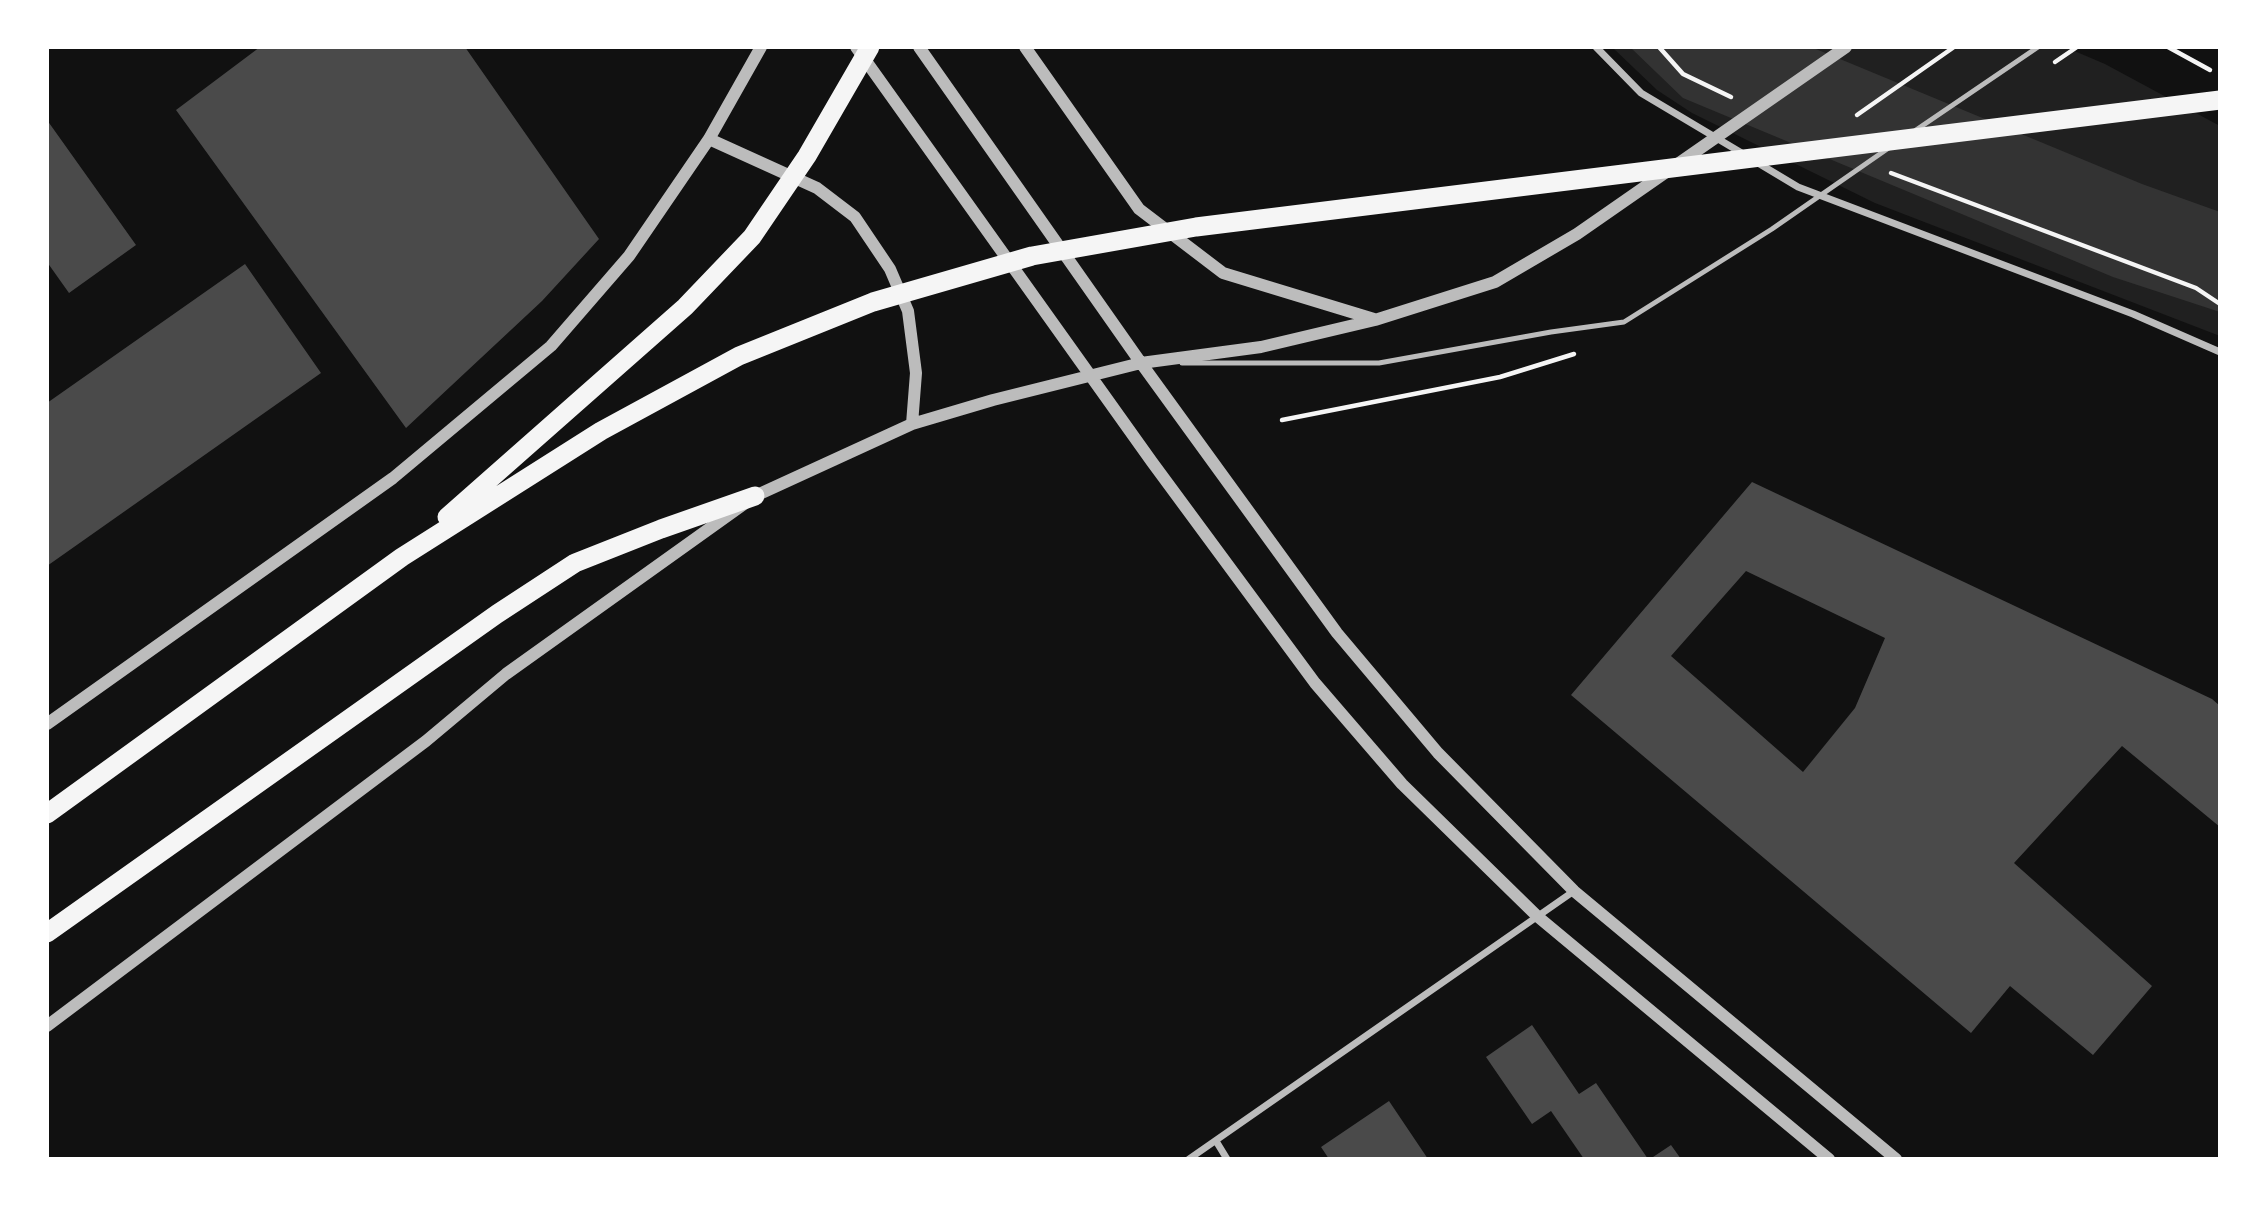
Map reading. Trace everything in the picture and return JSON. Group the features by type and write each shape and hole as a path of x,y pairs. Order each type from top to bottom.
{"highway":[{"path":"402,557 685,307 752,237 807,156 870,47"},
{"path":"47,814 402,557 601,431 739,356 873,302 1032,256 1196,227 2220,100"},
{"path":"47,933 496,614 575,563 755,496"}],"street":[{"path":"47,724 393,478 551,346 629,256 709,139 761,47"},
{"path":"856,47 1088,376 1315,682 1402,784 1537,916 1829,1159"},
{"path":"919,47 1141,363 1337,633 1438,753 1574,891 1896,1159"},
{"path":"1025,47 1139,209 1223,273 1375,320"},
{"path":"1596,47 1641,93 1798,187 2133,314 2220,352"},
{"path":"47,1026 426,741 506,674 755,496 912,424 993,400 1141,363 1261,347 1375,320 1495,282 1577,234 1846,47"},
{"path":"709,139 817,188 855,216 890,269 908,311 916,373 912,424"},
{"path":"1189,1159 1574,891"},
{"path":"1216,1141 1227,1159"}],"lane":[{"path":"1141,363 1379,363 1550,332 1624,322 1797,211 2036,48"}],"path":[{"path":"1658,47 1683,74 1733,98"},
{"path":"1854,117 1954,47"},
{"path":"2053,64 2077,47"},
{"path":"2168,47 2220,76"},
{"path":"1888,172 2196,288 2220,304"}],"shaded area":[{"path":"1612,47 2065,47 2105,64 2220,126 2220,336 1875,203 1692,113 1657,90"},
{"path":"1630,47 1811,47 2142,184 2220,212 2220,312 2113,277 1683,98"}],"building":[{"path":"260,47 465,47 599,239 542,301 406,428 176,110"},
{"path":"47,120 136,245 69,293 47,262"},
{"path":"245,264 321,373 47,566 47,403"},
{"path":"1752,482 2212,699 2220,706 2220,827 2122,746 2014,863 2152,986 2093,1055 2010,986 1971,1033 1571,695","holes":["1746,571 1885,638 1855,708 1803,772 1671,656"]},
{"path":"1532,1025 1579,1094 1596,1083 1648,1159 1584,1159 1551,1111 1532,1124 1486,1057"},
{"path":"1389,1101 1428,1159 1329,1159 1321,1147"},
{"path":"1671,1145 1681,1159 1650,1159"}]}
